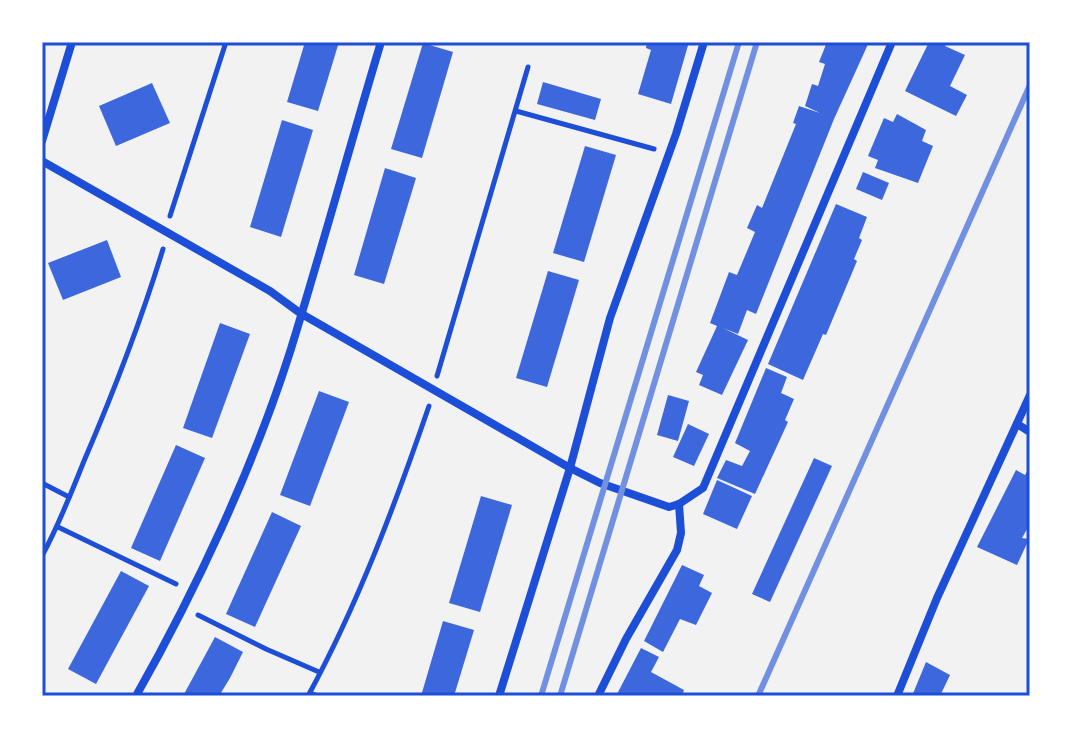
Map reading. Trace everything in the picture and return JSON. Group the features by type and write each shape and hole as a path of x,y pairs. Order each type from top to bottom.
{"street":[{"path":"42,141 72,42"},
{"path":"136,696 191,591 248,463 290,352 381,42"},
{"path":"499,696 570,468 610,318 704,42"},
{"path":"42,161 570,468 600,483 669,507 703,488 892,42"},
{"path":"897,696 937,598 1030,395"},
{"path":"1017,424 1030,432"},
{"path":"598,696 626,639 677,550 681,533 679,504"}],"path":[{"path":"42,556 58,527 141,319 226,42"},
{"path":"318,696 309,694 395,505 434,389 528,67"},
{"path":"516,111 667,153"},
{"path":"42,483 69,497"},
{"path":"58,527 191,591"},
{"path":"182,607 319,672"}],"building":[{"path":"305,42 339,42 318,111 287,102"},
{"path":"647,42 689,42 671,104 638,94 651,50 646,48"},
{"path":"827,42 869,42 834,119 756,314 747,310 738,334 723,328 748,340 722,395 699,385 703,375 696,372 717,326 710,323 729,272 737,275 755,232 747,228 757,205 762,208 796,124 793,123 799,106 820,113 805,106 812,84 818,86 825,64 819,62"},
{"path":"929,42 947,42 945,46 965,55 950,86 967,95 956,116 905,91"},
{"path":"423,43 453,52 422,158 391,149"},
{"path":"543,82 601,99 595,120 537,104"},
{"path":"152,83 170,123 116,146 99,106"},
{"path":"897,114 926,130 922,141 933,146 918,183 875,168 878,160 868,156 884,118 893,122"},
{"path":"282,120 313,130 281,237 250,227"},
{"path":"585,146 616,155 584,262 553,253"},
{"path":"385,168 416,178 384,284 354,275"},
{"path":"863,172 889,183 882,200 856,189"},
{"path":"836,204 867,217 854,259 857,261 803,380 768,364"},
{"path":"107,240 121,277 63,300 48,263"},
{"path":"548,271 579,280 547,387 516,378"},
{"path":"220,323 250,334 212,438 183,428"},
{"path":"766,368 787,377 781,393 794,399 785,420 788,422 755,494 717,478 726,460 742,466 750,451 735,443"},
{"path":"319,391 349,402 310,506 280,495"},
{"path":"668,395 689,401 678,441 657,435"},
{"path":"688,424 709,434 694,466 673,457"},
{"path":"176,445 205,458 160,561 131,548"},
{"path":"814,458 832,466 770,602 752,594"},
{"path":"1030,466 1030,524 1022,538 1029,539 1017,565 977,547 1016,470 1025,475"},
{"path":"717,480 752,496 737,529 703,514"},
{"path":"481,496 512,505 480,612 449,603"},
{"path":"272,512 301,526 255,627 226,614"},
{"path":"682,565 704,575 699,586 712,593 696,625 680,619 663,652 644,641"},
{"path":"121,571 149,586 96,684 68,669"},
{"path":"443,621 474,630 454,696 421,696"},
{"path":"215,637 243,652 230,678 219,696 183,696"},
{"path":"641,648 659,657 651,672 684,690 682,696 616,696"},
{"path":"926,662 950,675 940,696 912,696"}],"railway":[{"path":"541,696 739,42"},
{"path":"560,696 757,42"},
{"path":"758,696 1030,85"}]}
